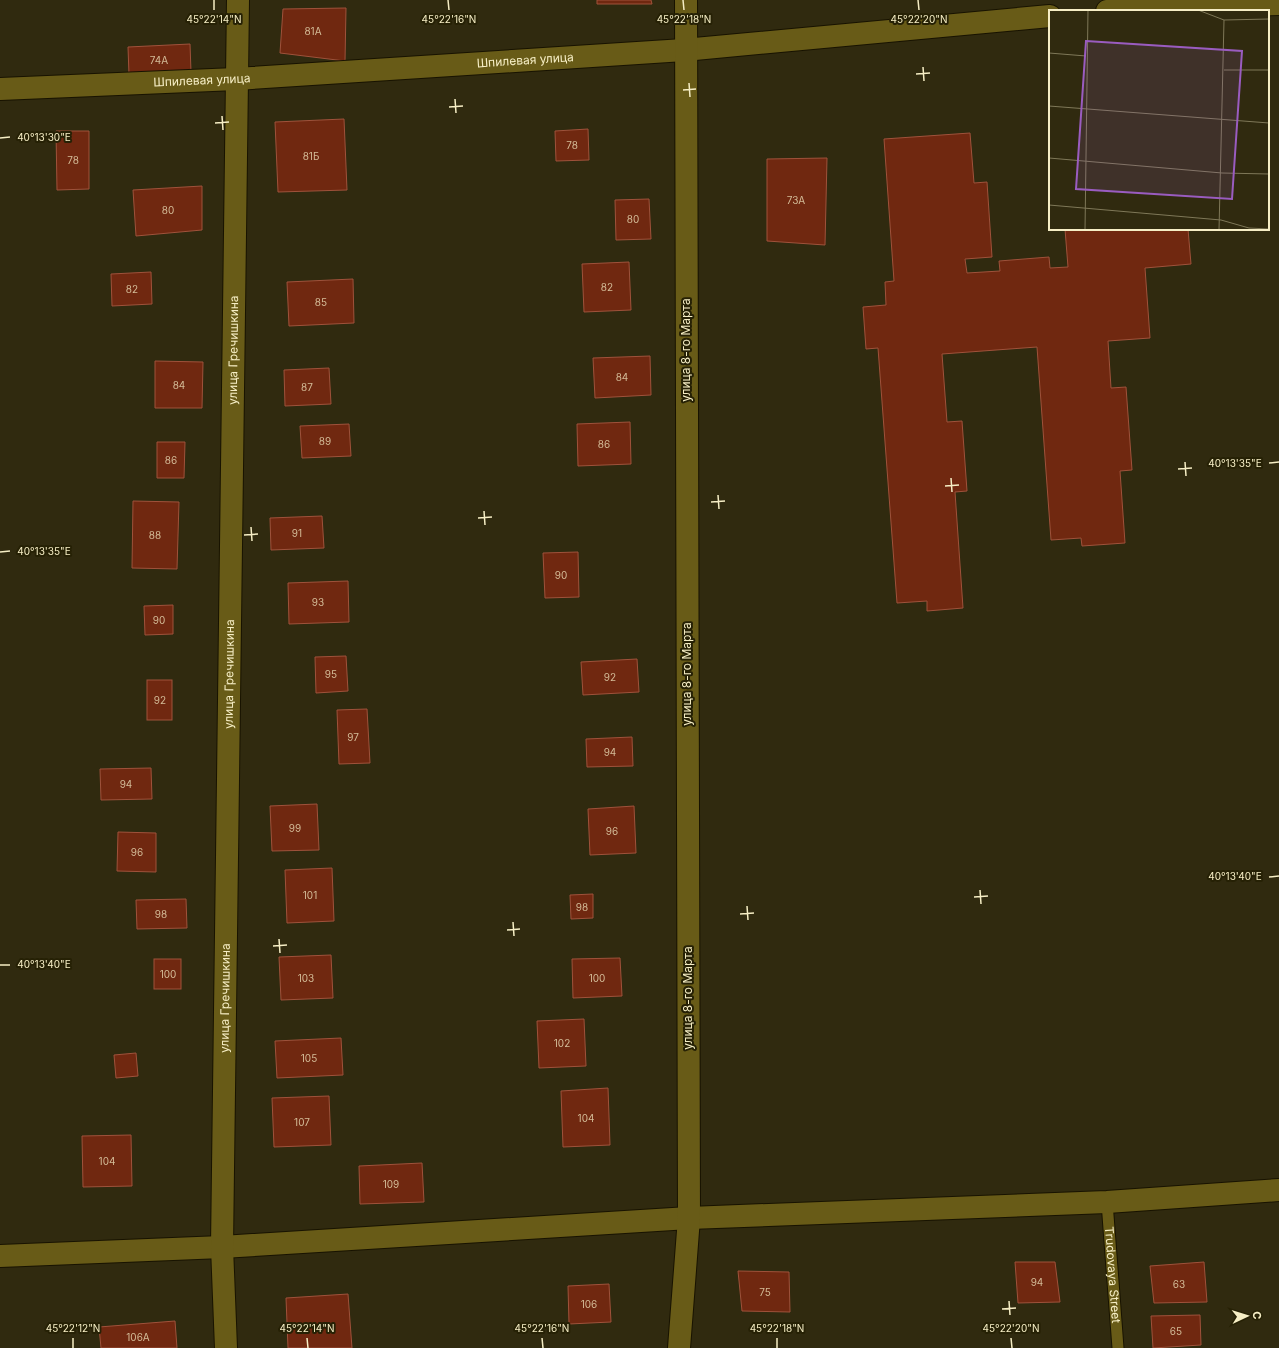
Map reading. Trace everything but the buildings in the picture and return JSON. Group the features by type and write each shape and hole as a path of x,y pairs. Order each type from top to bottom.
{"street":[{"name":"улица Гречишкина","path":"226,1348 222,1246 238,0"},
{"name":"улица 8-го Марта","path":"679,1348 689,1218 684,50 686,0"},
{"path":"1112,10 1145,4 1279,4"},
{"name":"Шпилевая улица","path":"0,89 236,79 684,50 1049,16"},
{"path":"0,1256 222,1246 689,1218 1107,1202 1279,1190"}],"lane":[{"name":"Trudovaya Street","path":"1107,1202 1118,1348"}]}
